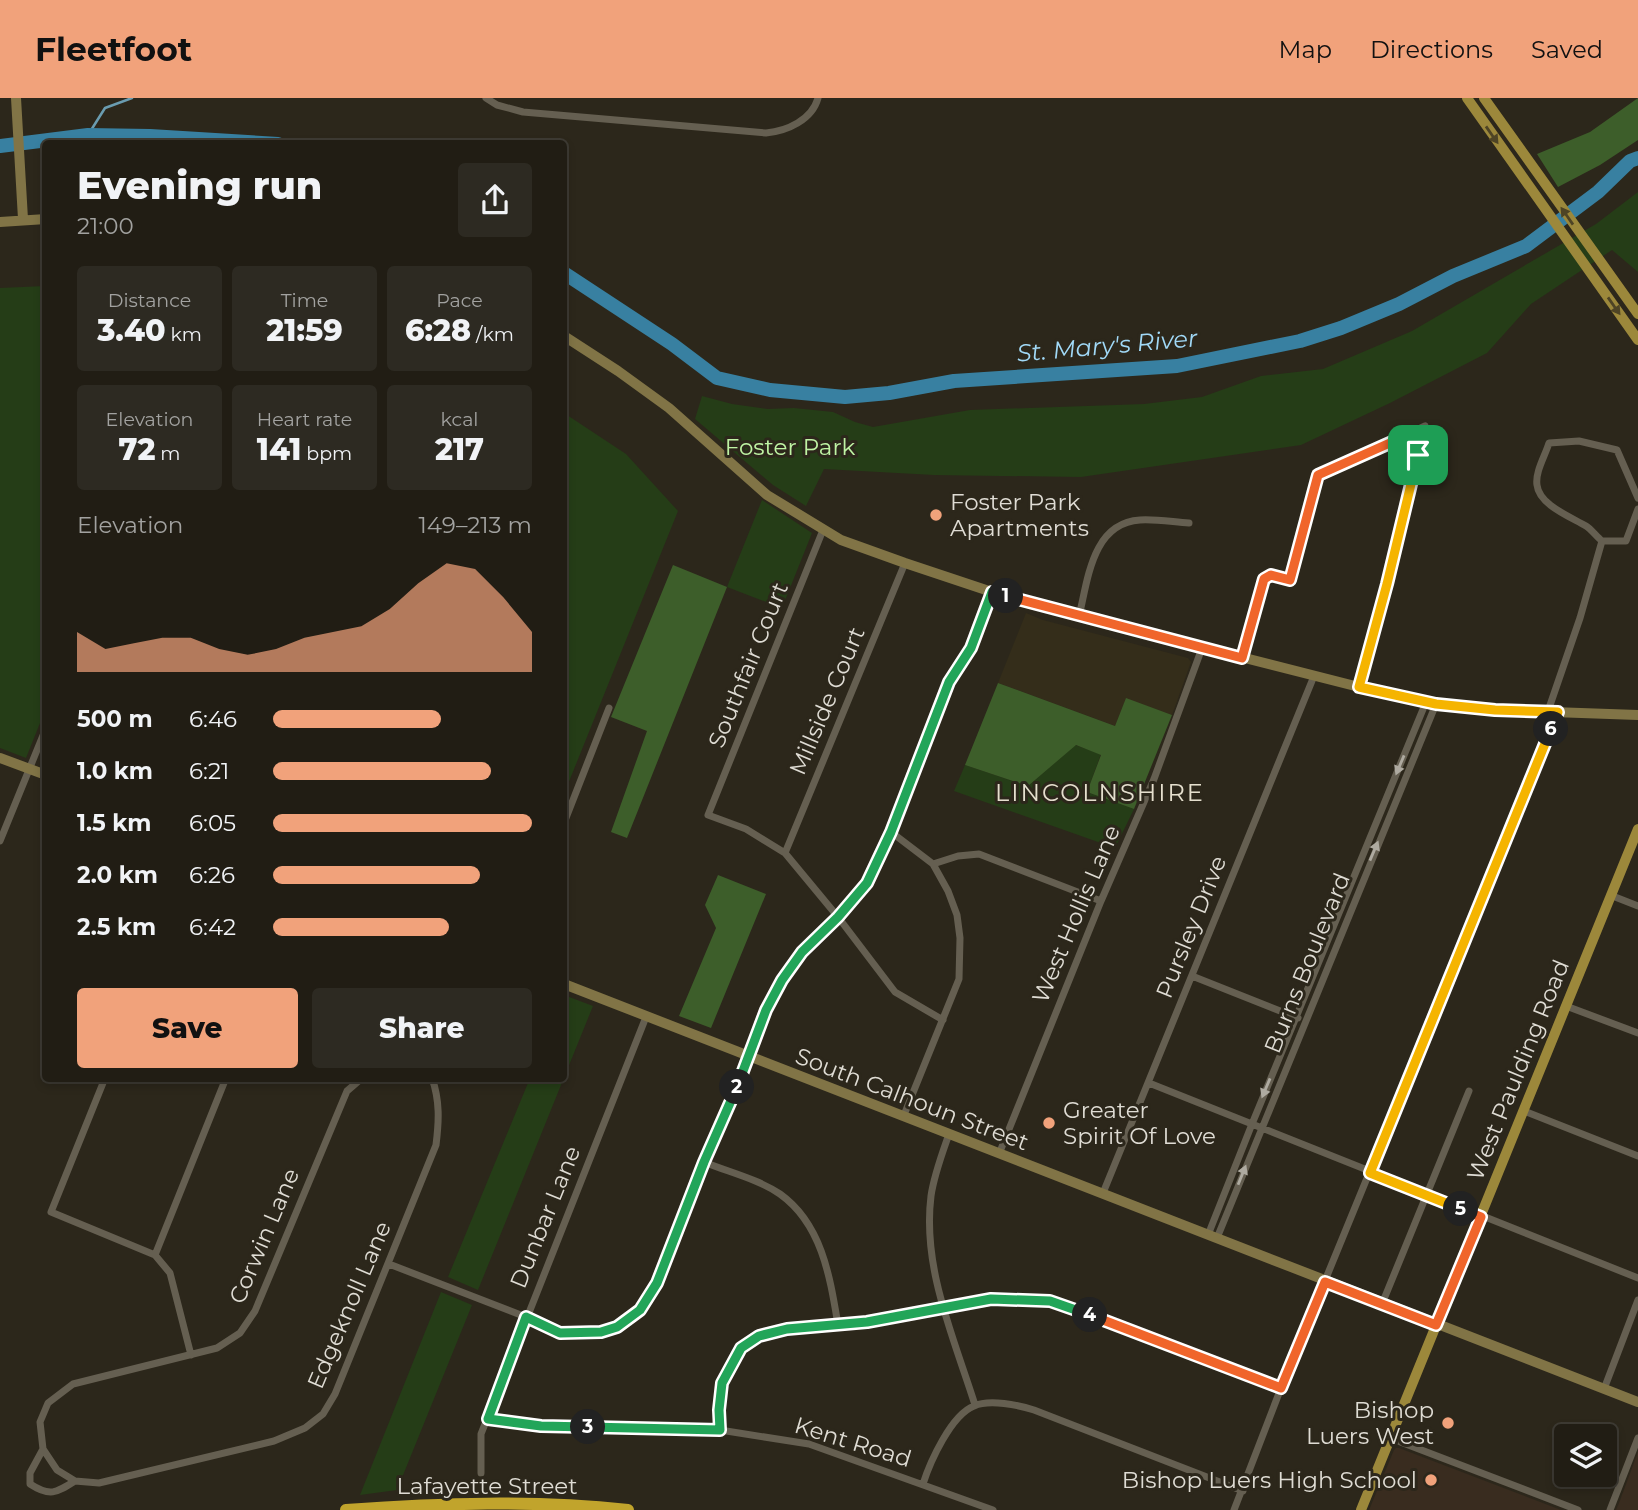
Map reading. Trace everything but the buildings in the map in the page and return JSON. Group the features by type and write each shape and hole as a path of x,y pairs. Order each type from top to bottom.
{"highway":[{"name":"Lafayette Street","path":"346,1510 446,1503 542,1503 628,1510"}],"main road":[{"path":"1467,98 1638,340"},
{"path":"1484,98 1638,314"},
{"path":"16,99 23,219"},
{"path":"0,222 42,219"},
{"path":"567,338 669,408 766,495 841,540 905,563 992,592 1079,616 1431,703 1495,710 1638,715"},
{"path":"0,758 42,774"},
{"name":"West Paulding Road","path":"1361,1510 1638,829"},
{"name":"South Calhoun Street","path":"567,985 1638,1402"}],"street":[{"path":"486,98 497,105 523,112 766,133 780,132 801,121 817,102"},
{"path":"1242,658 1264,579 1271,575 1290,580 1318,475 1425,426 1359,687"},
{"path":"1401,438 1418,455"},
{"path":"1638,498 1617,450 1579,441 1549,443 1537,484 1540,494 1569,519 1588,527 1602,541 1626,541 1638,509"},
{"path":"1079,616 1095,553 1110,531 1131,521 1189,523"},
{"name":"Southfair Court","path":"785,853 746,829 708,815 823,530"},
{"path":"1234,1510 1553,712 1602,541"},
{"name":"Millside Court","path":"785,853 905,563"},
{"path":"389,1264 526,1317 560,1333 601,1332 617,1327 631,1319 649,1299 750,1056 766,1010 782,980 802,952 838,917 867,883 891,832 949,682 971,648 992,592"},
{"name":"West Hollis Lane","path":"999,1154 1101,901 1154,779 1202,648"},
{"name":"Pursley Drive","path":"1103,1193 1314,676"},
{"name":"Burns Boulevard","path":"1212,1237 1252,1124 1431,703"},
{"name":"Burns Boulevard","path":"1212,1237 1305,1021 1431,703"},
{"path":"567,815 609,708"},
{"path":"0,841 42,738"},
{"path":"891,832 933,864 957,915 960,938 958,979 904,1115"},
{"path":"785,853 895,992 943,1020"},
{"path":"933,864 958,856 979,855 1101,901"},
{"path":"1610,895 1638,906"},
{"path":"1192,976 1305,1021"},
{"path":"1566,1006 1638,1033"},
{"name":"Dunbar Lane","path":"481,1473 481,1434 646,1017"},
{"path":"103,1082 51,1212 155,1255 170,1273 191,1355"},
{"path":"155,1255 224,1082"},
{"name":"Corwin Lane","path":"43,1449 40,1422 48,1403 73,1384 217,1348 240,1334 255,1311 347,1091 357,1082"},
{"name":"Edgeknoll Lane","path":"43,1449 30,1473 30,1484 42,1492 55,1493 75,1481 99,1483 274,1441 305,1428 323,1414 335,1394 436,1145 440,1114 433,1082"},
{"path":"1149,1083 1638,1278"},
{"path":"1381,1304 1469,1091"},
{"path":"1524,1111 1638,1156"},
{"path":"949,1134 936,1176 930,1213 930,1248 944,1308 975,1405"},
{"path":"704,1162 778,1193 804,1218 822,1252 838,1325"},
{"path":"720,1430 722,1383 741,1348 759,1336 787,1329 867,1322 991,1299 1050,1301 1281,1388"},
{"path":"1604,1389 1638,1300"},
{"path":"923,1484 938,1445 960,1418 975,1405 1016,1405 1034,1409 1243,1491"},
{"name":"Kent Road","path":"488,1419 541,1426 720,1430 808,1444 993,1510"},
{"path":"1390,1438 1578,1510"},
{"path":"1610,1510 1638,1438"},
{"path":"43,1449 57,1470 75,1481"}],"shaded area":[{"path":"1026,613 1043,620 1188,658 1191,662 1172,715 1126,699 1115,726 998,683"},
{"name":"Bishop Luers High School","path":"1396,1448 1399,1448 1561,1510 1369,1510"},
{"path":"1638,1452 1638,1510 1616,1510 1619,1503"}],"green space":[{"path":"1638,98 1638,140 1600,165 1558,187 1537,154 1590,132"},
{"name":"Foster Park","path":"1638,192 1638,272 1612,250 1531,304 1487,353 1301,445 1081,477 934,475 824,469 806,506 773,485 695,419 702,396 768,409 794,408 833,412 873,427 970,410 1144,404 1202,397 1261,376 1323,369 1412,331 1596,224"},
{"path":"42,286 42,718 26,758 0,748 0,288"},
{"path":"567,415 626,454 678,511 567,787"},
{"path":"762,500 812,533 782,608 727,587"},
{"path":"673,565 727,587 627,838 611,832 647,731 611,717"},
{"path":"998,683 1115,726 1126,698 1172,715 1134,809 1087,792 1101,755 1076,745 1028,786 965,765"},
{"path":"1075,745 1101,754 1087,792 1134,809 1115,848 954,791 965,765 1028,786"},
{"path":"718,875 766,894 711,1028 679,1016 716,928 705,905"},
{"path":"567,996 593,1006 567,1071"},
{"path":"528,1082 562,1082 478,1290 448,1277"},
{"path":"441,1292 472,1305 397,1490 360,1495"}],"waterway":[{"path":"88,135 105,108 132,98"},
{"name":"St. Mary's River","path":"48,140 88,135 214,140"},
{"name":"St. Mary's River","path":"0,146 42,141"},
{"name":"St. Mary's River","path":"567,275 672,344 717,378 770,390 845,397 889,393 954,381 1177,366 1300,341 1341,328 1399,304 1453,276 1526,246 1598,192 1630,161 1638,158"}],"place":[{"name":"Foster Park Apartments","path":"936,515"},
{"name":"Greater Spirit Of Love","path":"1049,1123"},
{"name":"Bishop Luers West","path":"1448,1423"},
{"name":"Bishop Luers High School","path":"1431,1480"}],"district":[{"name":"LINCOLNSHIRE","path":"1100,793"}],"route":[{"path":"1401,438 1418,455 1359,687 1458,707 1558,712 1370,1173 1481,1217 1436,1325 1325,1282 1281,1388 1050,1301 991,1299 867,1322 787,1329 759,1336 741,1348 722,1383 720,1430 541,1426 488,1419 526,1317 560,1333 601,1332 631,1319 649,1299 750,1056 766,1010 782,980 802,952 838,917 867,883 891,832 949,682 971,648 992,592 1242,658 1262,581 1271,575 1290,580 1318,475 1401,438"}]}
